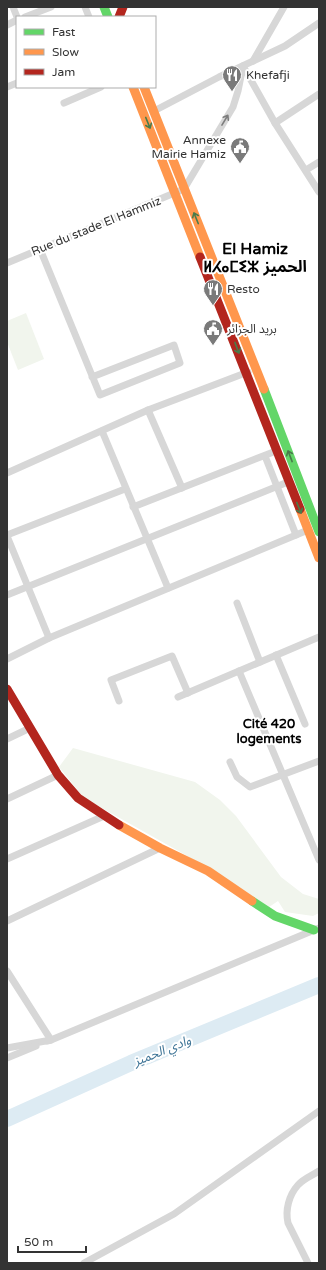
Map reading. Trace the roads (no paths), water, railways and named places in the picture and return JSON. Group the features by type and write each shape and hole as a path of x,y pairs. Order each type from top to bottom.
{"main road":[{"path":"133,88 180,191 256,369 319,532"},
{"path":"144,88 154,111 180,191 246,373 319,558"},
{"path":"7,689 58,775 78,798 104,816 160,848 208,871 275,916 316,929"}],"street":[{"path":"28,16 51,7"},
{"path":"253,61 284,7"},
{"path":"7,25 16,20"},
{"path":"154,111 285,46 319,23"},
{"path":"242,66 275,123 319,192"},
{"path":"180,191 233,107 238,91 242,66"},
{"path":"64,103 99,88"},
{"path":"275,123 319,94"},
{"path":"306,170 319,162"},
{"name":"Rue du stade El Hammiz","path":"7,263 180,191"},
{"path":"40,249 92,377 100,395 180,363 174,345 92,377"},
{"path":"7,473 148,410 256,369"},
{"path":"148,410 182,488"},
{"path":"102,431 125,489 168,588"},
{"path":"133,507 276,451"},
{"path":"265,456 296,535"},
{"path":"7,595 288,482"},
{"path":"48,638 7,536 125,489"},
{"path":"7,659 48,638 308,530"},
{"path":"237,603 260,662"},
{"path":"178,697 319,637"},
{"path":"276,655 305,724"},
{"path":"119,701 111,680 172,656 188,693"},
{"path":"239,671 319,860"},
{"path":"7,739 30,728"},
{"path":"230,762 237,777 250,787 319,761"},
{"path":"7,799 58,775"},
{"path":"7,859 104,816"},
{"path":"7,920 160,848"},
{"path":"7,1058 316,929"},
{"path":"7,971 51,1040"},
{"path":"7,1048 51,1040"},
{"path":"84,1263 174,1214 319,1111"},
{"path":"308,1263 288,1223 288,1206 290,1198 298,1184 319,1171"}],"waterway":[{"name":"وادي الحميز","path":"7,1119 131,1063 319,985"}],"place":[{"name":"Khefafji","path":"232,92"},
{"name":"Annexe Mairie Hamiz","path":"240,164"},
{"name":"Resto","path":"213,306"},
{"name":"بريد الجزائر","path":"213,346"}],"district":[{"name":"El Hamiz ⵍⵃⴰⵎⵉⵣ الحميز","path":"255,257"},
{"name":"Cité 420 logements","path":"269,730"}]}
